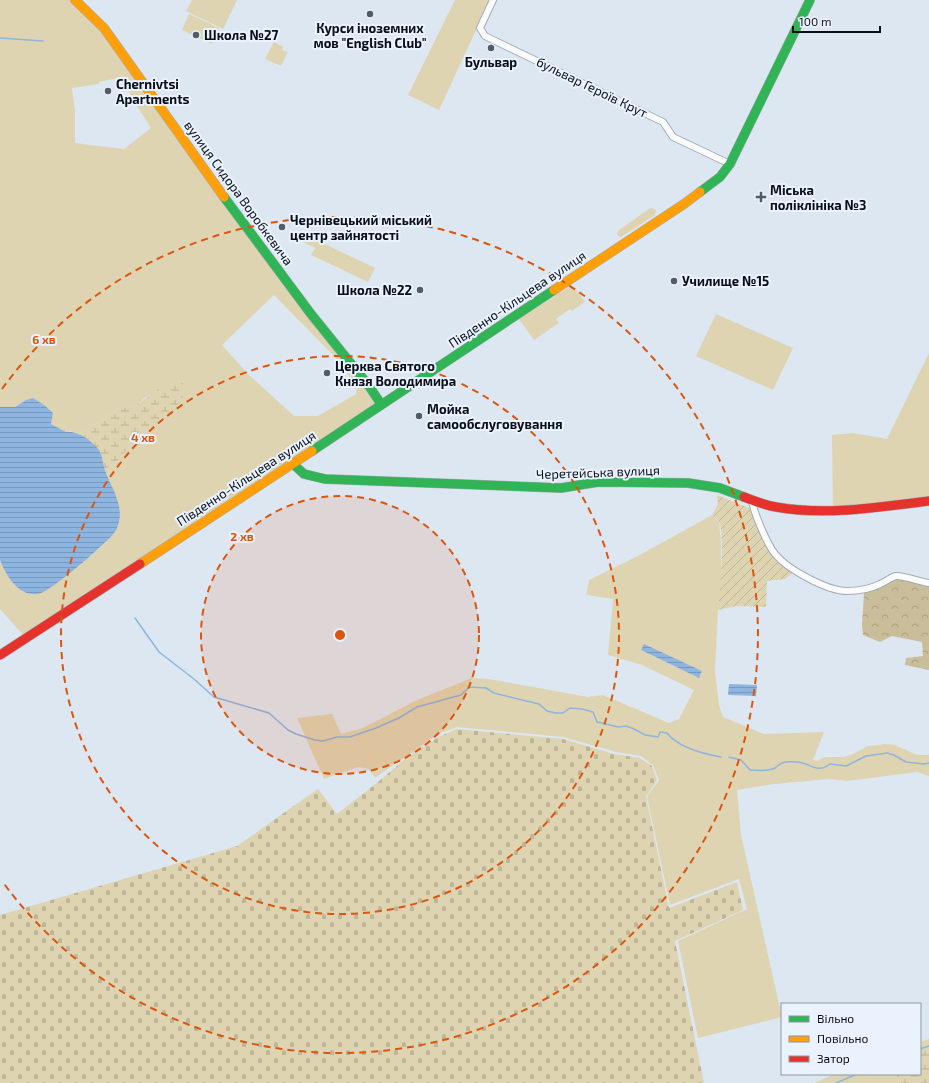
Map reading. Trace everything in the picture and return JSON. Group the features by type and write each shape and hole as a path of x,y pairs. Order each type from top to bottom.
{"street":[{"name":"вулиця Сидора Воробкевича","path":"75,0 104,28 212,180 311,314 369,386 381,404"},
{"name":"бульвар Героїв Крут","path":"494,0 480,28 485,36 663,122 674,137 730,164"},
{"name":"Південно-Кільцева вулиця","path":"0,655 684,204 720,177 730,164 810,0"},
{"name":"Черетейська вулиця","path":"292,463 304,474 324,479 561,488 598,482 680,482 714,486 775,507 814,511 859,509 929,501"},
{"path":"752,500 762,528 775,554 795,571 824,585 839,590 858,590 873,588 896,576 929,583"}],"green space":[{"path":"0,0 74,0 103,28 380,404 26,638 0,609 0,560 12,582 22,590 33,594 84,561 109,539 117,528 120,512 117,500 105,470 118,461 137,437 163,422 183,384 172,384 146,397 138,404 130,408 120,408 79,434 70,431 66,432 56,428 26,400 15,407 0,407","holes":["119,78 123,80 151,128 124,149 75,143 75,111 72,88 99,84 99,82","274,295 334,356 357,386 356,394 318,416 294,416 248,374 222,345"]},
{"path":"192,0 237,0 223,29 186,11"},
{"path":"455,0 490,0 439,110 408,95"},
{"path":"189,14 219,28 212,44 182,30"},
{"path":"274,42 283,47 282,50 288,52 281,66 265,59"},
{"path":"652,208 656,210 655,215 621,237 618,236 617,233 619,230"},
{"path":"304,234 375,268 368,282 311,255 315,248 301,241"},
{"path":"569,287 575,288 585,302 572,311 570,309 556,319 559,323 534,340 519,319"},
{"path":"716,314 793,348 773,390 696,356"},
{"path":"929,353 929,504 833,513 832,435 853,433 887,439"},
{"path":"183,383 184,395 174,410 163,422 137,437 118,461 105,470 99,451 79,434 120,408 130,408 138,404 160,388 172,384"},
{"path":"717,495 754,510 771,548 797,570 785,579 767,581 766,607 737,606 718,610 722,564 722,538 719,522 712,515 718,504"},
{"path":"712,515 719,522 721,542 721,589 718,610 715,671 719,705 723,717 764,734 824,732 813,760 817,761 825,757 844,757 868,746 885,744 895,745 917,755 929,755 929,776 917,772 847,781 829,779 774,784 737,790 741,835 781,1017 698,1038 678,941 747,909 739,879 670,905 647,797 659,780 653,765 641,756 616,752 563,737 457,727 436,735 375,778 369,769 358,767 324,779 297,718 332,714 341,734 363,728 417,700 472,678 489,679 588,697 603,695 669,723 679,719 694,690 642,665 608,655 613,599 586,595 589,580 636,557","holes":["641,650 702,671 699,678"]},
{"path":"900,577 929,583 929,670 905,665 906,658 923,656 922,642 892,636 880,642 863,635 862,625 864,593 888,580"},
{"path":"457,729 563,739 614,754 640,758 652,766 657,780 646,797 669,908 737,882 743,910 675,941 704,1083 0,1083 0,915 237,846 318,789 337,814 405,759 438,737"},
{"path":"929,1039 929,1050 921,1053 921,1042"},
{"path":"929,1050 929,1083 899,1083 896,1075 921,1075 921,1053"},
{"path":"833,1075 896,1075 899,1083 814,1083"}],"water":[{"path":"33,398 53,413 51,424 66,432 79,434 99,450 105,470 119,504 120,511 118,525 109,539 56,584 38,594 26,593 16,586 8,576 0,560 0,407 15,407 26,400"},
{"path":"644,644 702,671 699,678 641,650"},
{"path":"729,684 757,685 756,696 728,695"}],"waterway":[{"path":"0,38 43,41"},
{"path":"135,618 159,652 194,679 214,697 269,713 288,730 315,740 323,741 337,737 350,737 399,718 417,707 461,695 469,687 486,688 494,693 539,704 547,711 555,713 563,713 570,708 593,712 597,722 618,727 626,726 645,735 658,737 660,732 667,733 684,746 699,752 721,757"},
{"path":"729,757 741,760 750,770 772,769 784,762 798,762 814,768 821,768 830,764 846,766 866,756 887,753 906,762 923,764 929,763"},
{"path":"921,1049 929,1046"},
{"path":"836,1083 855,1075"}],"traffic: fast":[{"path":"700,192 720,177 730,164 810,0"},
{"path":"224,197 311,314 369,386 381,404"},
{"path":"312,451 554,290"},
{"path":"292,463 304,474 325,479 561,488 598,482 688,483 720,488 744,497"}],"traffic: slow":[{"path":"75,0 104,28 224,197"},
{"path":"554,290 700,192"},
{"path":"140,564 312,451"}],"traffic: jam":[{"path":"744,497 776,507 814,511 853,510 929,501"},
{"path":"0,655 140,564"}],"place":[{"name":"Курси іноземних мов \"English Club\"","path":"370,14"},
{"name":"Школа №27","path":"196,35"},
{"name":"Бульвар","path":"491,48"},
{"name":"Chernivtsi Apartments","path":"108,91"},
{"name":"Міська поліклініка №3","path":"761,197"},
{"name":"Чернівецький міський центр зайнятості","path":"282,227"},
{"name":"Училище №15","path":"674,281"},
{"name":"Школа №22","path":"420,290"},
{"name":"Церква Святого Князя Володимира","path":"327,373"},
{"name":"Мойка самообслуговування","path":"419,416"}]}
